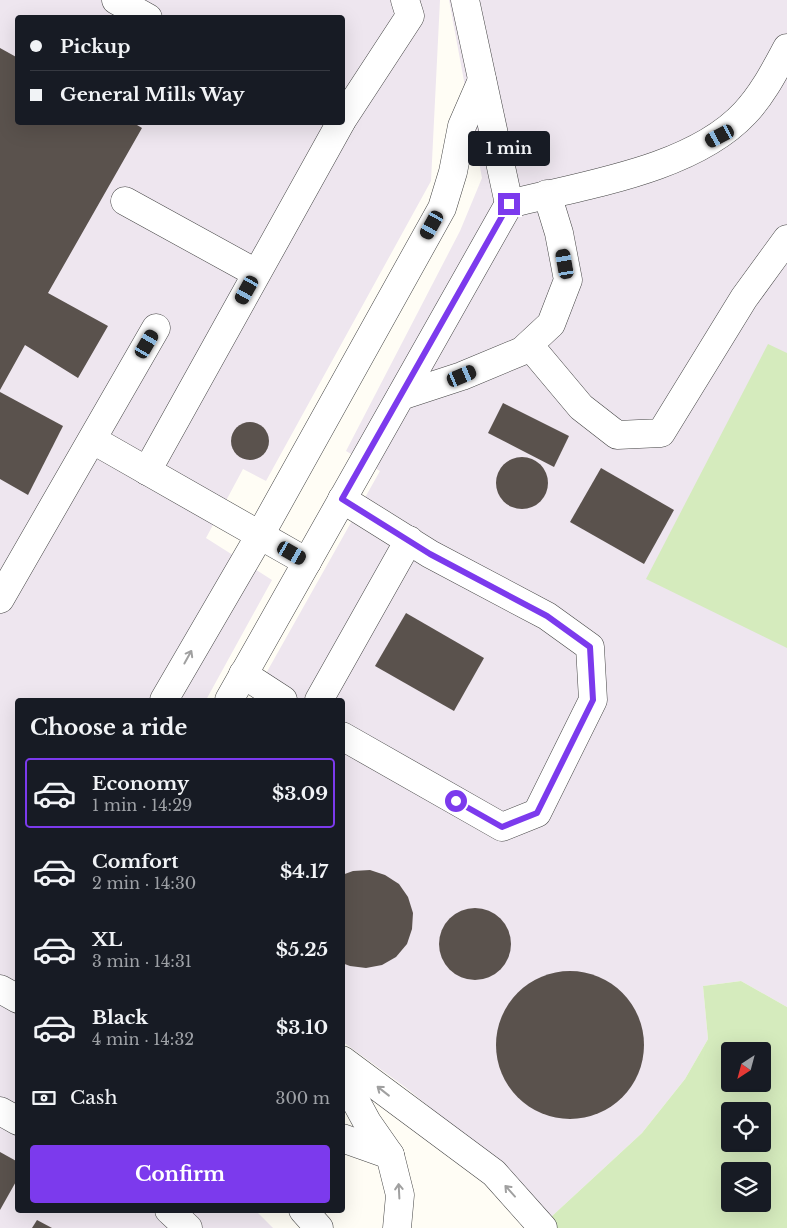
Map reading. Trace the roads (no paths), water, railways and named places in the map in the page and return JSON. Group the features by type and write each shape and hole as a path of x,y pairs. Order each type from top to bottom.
{"street":[{"path":"116,0 143,15"},
{"path":"345,116 410,16 404,0"},
{"path":"230,698 509,204 465,0"},
{"path":"509,204 630,173 676,158 720,136 746,112 771,78 787,48"},
{"path":"165,698 260,535 442,208 453,172 462,126 482,80"},
{"path":"147,471 340,125"},
{"path":"401,396 462,376 522,351 551,324 568,280 559,233 547,194"},
{"path":"125,201 256,273"},
{"path":"529,345 581,407 617,435 661,433 744,298 787,239"},
{"path":"0,599 156,328"},
{"path":"93,440 307,562"},
{"path":"342,499 409,540 547,616 590,647 593,700 537,813 502,827 345,738"},
{"path":"320,698 409,540"},
{"path":"243,674 280,698"},
{"path":"0,989 15,996"},
{"path":"345,1062 494,1173 543,1228"},
{"path":"345,1082 367,1122 390,1155 400,1195 397,1228"},
{"path":"0,1111 15,1119"},
{"path":"345,1139 390,1155"},
{"path":"306,1213 319,1228"}]}
